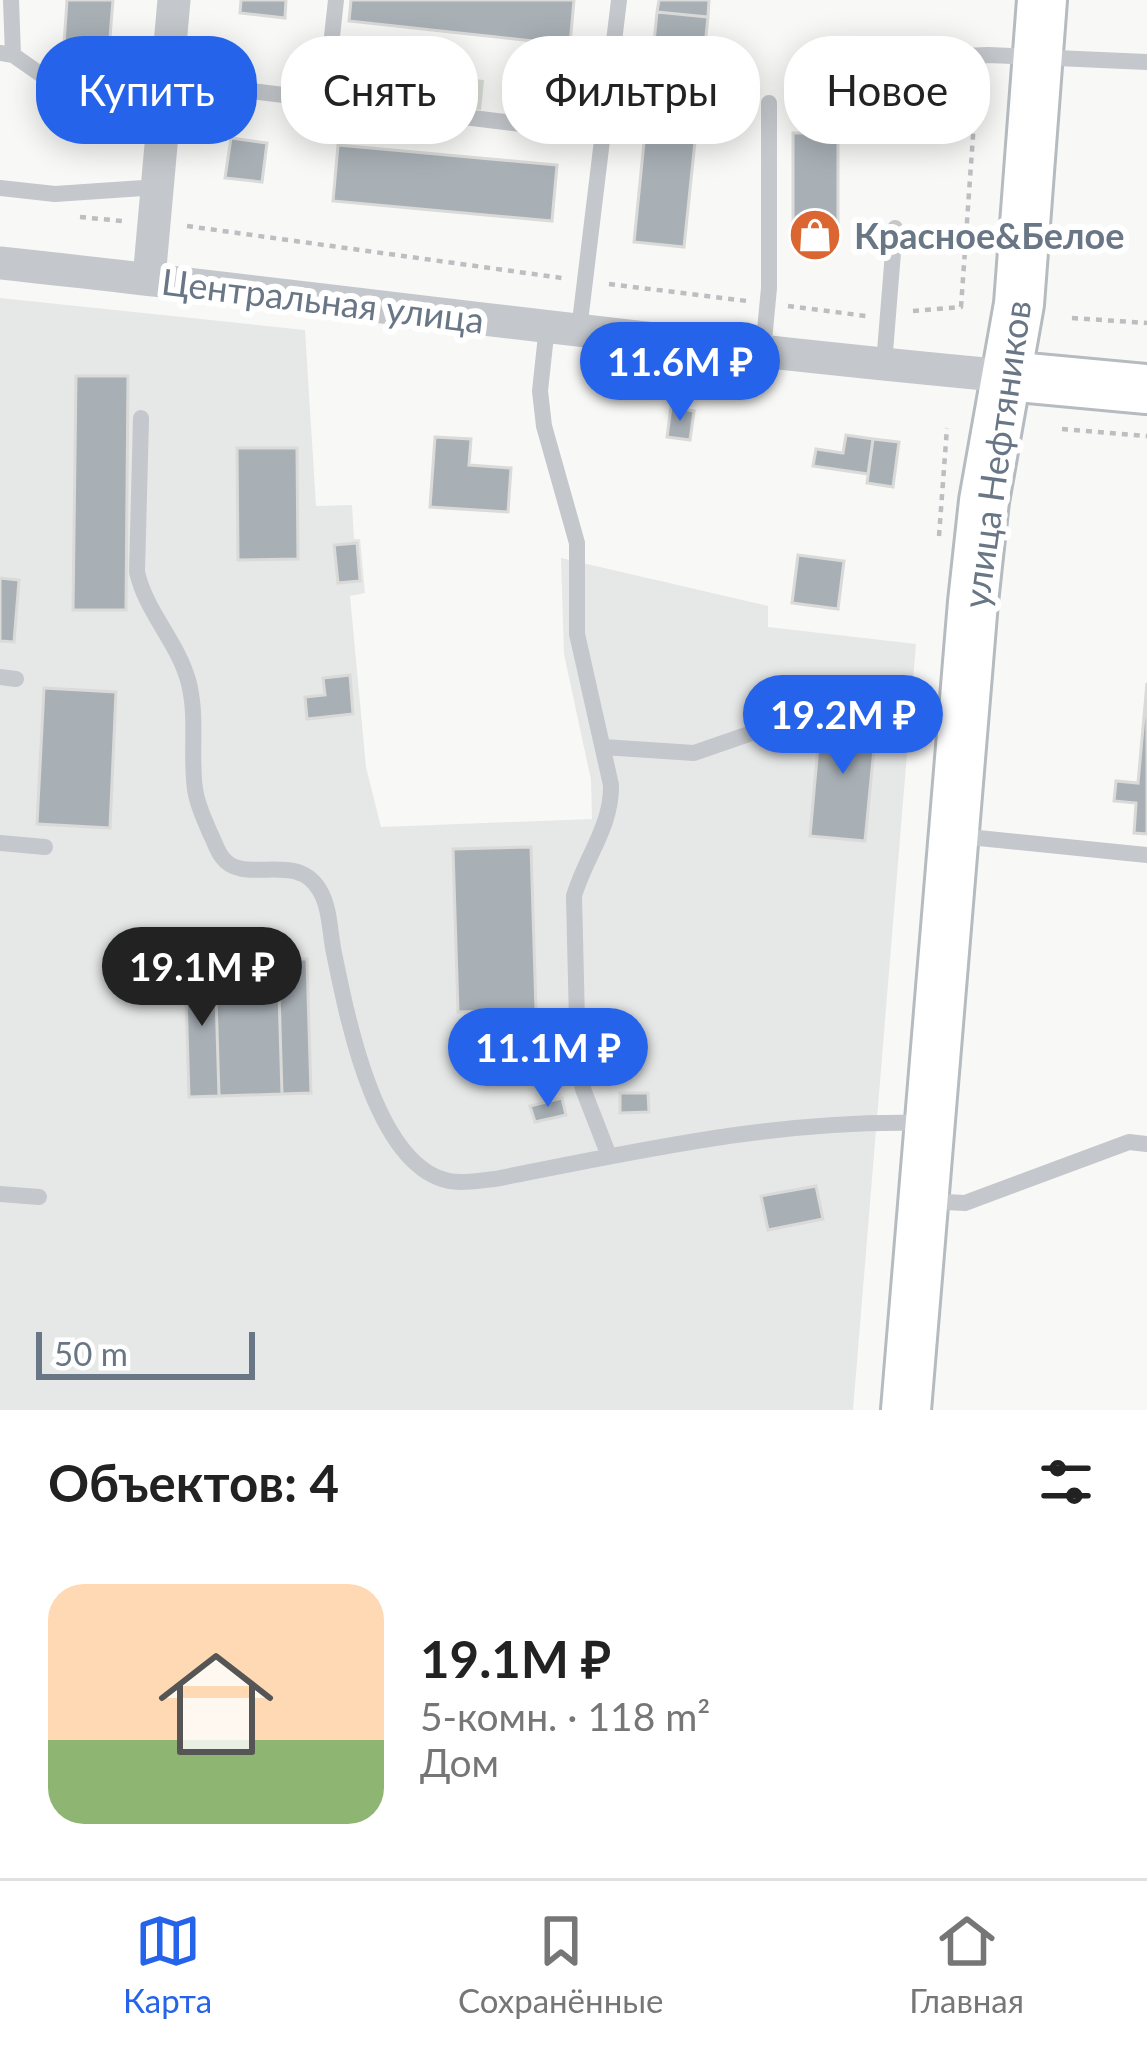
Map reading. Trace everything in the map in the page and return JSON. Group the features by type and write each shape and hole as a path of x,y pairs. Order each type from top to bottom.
{"street":[{"path":"172,36 174,0"},
{"name":"улица Нефтяников","path":"906,1410 984,501 1024,253 1042,0"},
{"path":"149,279 162,144"},
{"name":"Центральная улица","path":"0,263 763,351 1147,389"}],"lane":[{"path":"11,0 6,54 36,72"},
{"path":"332,36 336,0"},
{"path":"615,36 620,0"},
{"path":"990,55 1147,62"},
{"path":"763,351 768,304 770,103"},
{"path":"602,144 585,281 540,391 544,426 577,543 577,634 612,802 574,896 575,1030 583,1089 609,1156"},
{"path":"0,188 55,194 158,187"},
{"path":"884,364 895,228"},
{"path":"141,418 137,572 189,682 199,808 229,865 291,869 308,876 322,892 361,1062 388,1132 410,1156 431,1174 449,1181 495,1179 792,1127 928,1124"},
{"path":"603,747 694,754 766,728"},
{"path":"952,836 1147,855"},
{"path":"0,843 46,847"},
{"path":"922,1201 965,1203 1129,1142 1147,1144"},
{"path":"0,1194 40,1197"}],"path":[{"path":"80,217 862,316 888,314 961,307 973,144"},
{"path":"1072,318 1147,323"},
{"path":"1062,429 1147,436"}],"shaded area":[{"path":"478,79 484,80 478,110"},
{"path":"0,298 305,330 316,506 352,505 354,539 360,539 365,593 350,596 366,767 381,827 592,819 591,780 564,654 561,558 768,606 768,627 916,644 853,1410 0,1410"}],"building":[{"path":"67,0 113,0 110,36 65,36"},
{"path":"241,0 286,0 285,18 240,13"},
{"path":"351,0 574,0 571,36 502,38 349,21"},
{"path":"659,0 709,0 708,17 657,12"},
{"path":"657,12 708,17 706,36 655,36"},
{"path":"267,143 262,182 225,178 230,144"},
{"path":"644,144 695,144 684,247 634,242"},
{"path":"793,144 838,144 838,241 793,241"},
{"path":"338,145 557,165 552,221 333,201"},
{"path":"76,376 128,376 126,610 73,610"},
{"path":"671,407 694,411 690,440 667,437"},
{"path":"846,435 873,439 868,474 813,466 816,449 843,453"},
{"path":"435,437 471,439 469,465 511,468 508,512 430,507"},
{"path":"873,439 899,442 893,487 867,483"},
{"path":"237,448 297,448 298,559 238,560"},
{"path":"357,543 360,581 338,583 334,545"},
{"path":"798,555 844,561 838,609 792,603"},
{"path":"0,578 19,580 14,642 0,641"},
{"path":"350,675 353,714 307,719 305,697 325,695 323,678"},
{"path":"1147,683 1147,834 1134,833 1136,803 1114,801 1116,781 1138,783"},
{"path":"44,688 116,692 110,828 37,824"},
{"path":"821,713 877,718 865,841 810,836"},
{"path":"531,847 536,1010 458,1012 453,849"},
{"path":"278,959 282,1094 219,1096 215,962"},
{"path":"278,959 307,959 311,1093 282,1094"},
{"path":"185,962 215,962 219,1096 189,1097"},
{"path":"620,1093 648,1093 649,1112 620,1113"},
{"path":"562,1098 566,1115 535,1122 530,1106"},
{"path":"816,1186 823,1219 768,1230 761,1196"}],"place":[{"name":"Красное&Белое","path":"815,235"}]}
